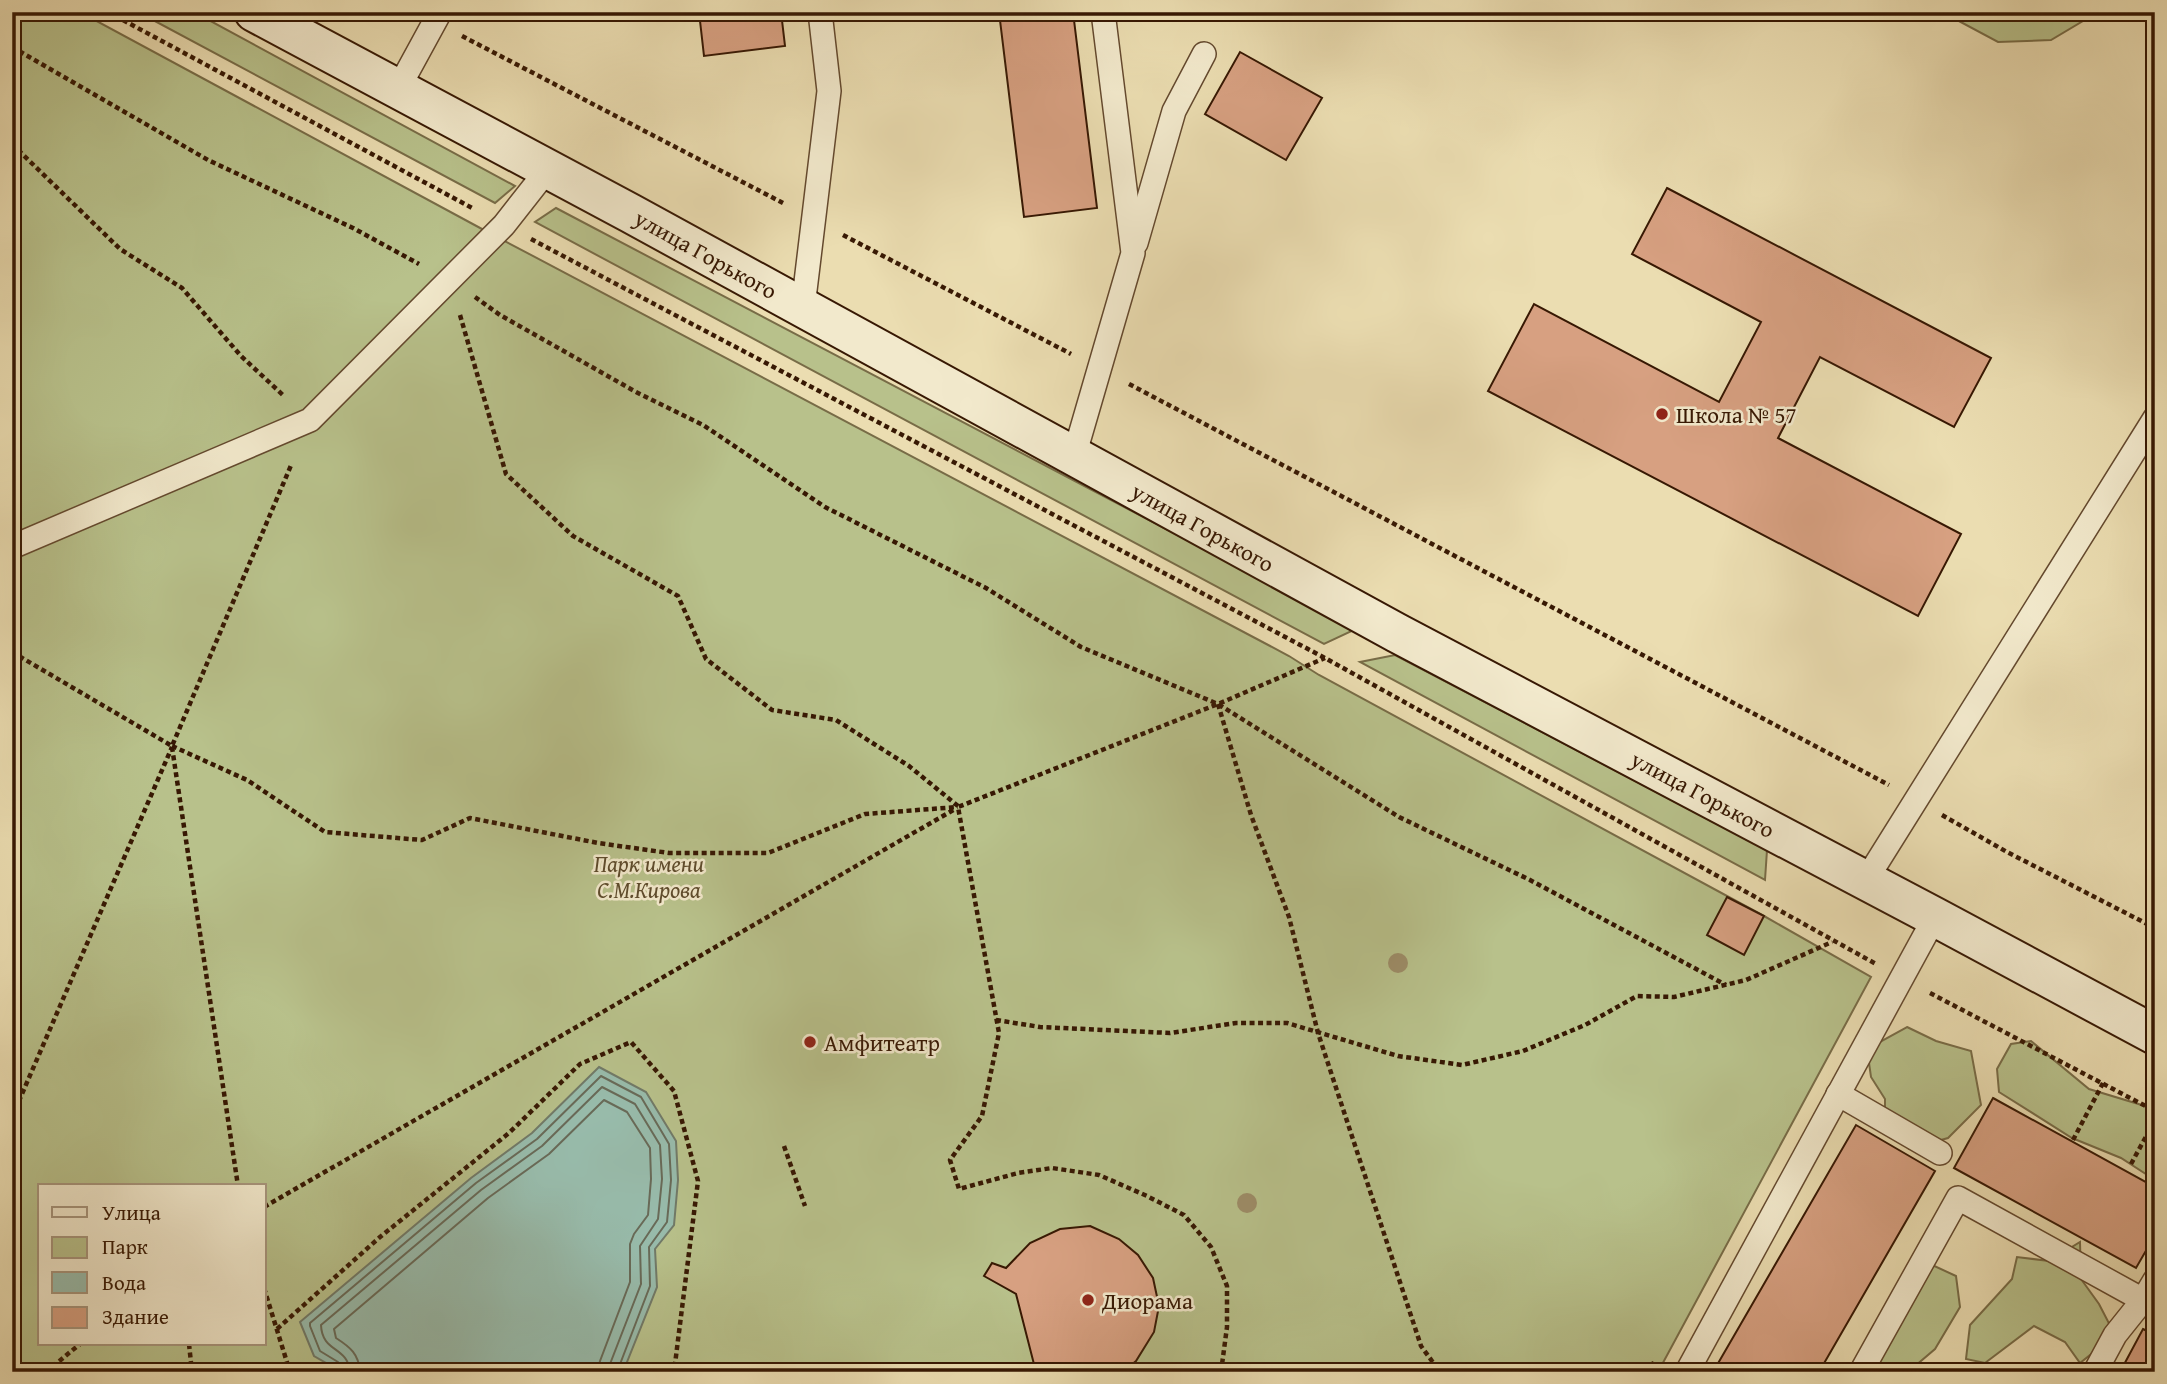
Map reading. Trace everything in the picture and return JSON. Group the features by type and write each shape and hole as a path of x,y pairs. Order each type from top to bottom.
{"street":[{"name":"улица Горького","path":"254,12 803,307 1397,634 2155,1035"}],"lane":[{"path":"398,89 440,12"},
{"path":"803,307 829,90 820,12"},
{"path":"1103,12 1133,253"},
{"path":"1074,456 1174,111 1204,54"},
{"path":"12,547 310,420 504,225 548,169"},
{"path":"1866,880 2155,418"},
{"path":"1687,1372 1935,917"},
{"path":"1838,1094 1940,1153"},
{"path":"1861,1372 1958,1198 2149,1303"},
{"path":"2095,1372 2115,1335 2149,1303 2155,1280"}],"path":[{"path":"108,12 504,225 1325,658 1833,941 2155,1111"},
{"path":"12,47 208,160 353,228 450,280 500,315 636,392 703,425 825,506 986,588 1082,647 1218,704 1399,817 1530,880 1726,985"},
{"path":"12,144 120,249 182,288 241,356 310,420 12,1117"},
{"path":"450,280 506,474 573,536 678,596 706,659 772,710 836,720 909,766 958,807 999,1033 982,1116 950,1160 960,1189 1018,1173 1052,1168 1099,1175 1184,1215 1211,1247 1227,1286 1227,1327 1221,1372"},
{"path":"1214,429 1916,800 2007,852 2155,928"},
{"path":"12,652 172,746 247,780 325,832 422,840 470,818 598,843 669,853 768,853 865,814 958,807"},
{"path":"266,1206 958,807 1218,704 1325,658"},
{"path":"1218,704 1251,815 1289,917 1318,1033 1421,1346 1440,1372"},
{"path":"172,746 239,1184"},
{"path":"996,1020 1040,1027 1170,1033 1236,1023 1287,1023 1398,1056 1462,1065 1523,1051 1585,1025 1637,996 1674,997 1746,980 1833,941"},
{"path":"277,1329 380,1237 509,1133 580,1064 631,1042 674,1091 698,1181 674,1372"},
{"path":"2073,1139 2103,1083"},
{"path":"2131,1164 2155,1120"},
{"path":"784,1146 805,1206"},
{"path":"266,1294 290,1372"},
{"path":"47,1372 78,1346"},
{"path":"189,1346 192,1372"}],"green space":[{"name":"Парк имени С.М.Кирова","path":"12,12 80,12 482,229 1289,656 1319,675 1764,916 1871,977 1658,1372 12,1372"},
{"path":"138,12 194,12 515,186 495,203"},
{"path":"1942,12 2098,12 2051,40 1998,42"},
{"path":"556,208 1356,629 1324,644 535,222"},
{"path":"1395,655 1767,850 1765,880 1360,662"},
{"path":"1907,1027 1936,1041 1971,1051 1981,1105 1948,1138 1909,1149 1885,1126 1885,1099 1871,1077 1867,1049"},
{"path":"2031,1041 2089,1089 2145,1106 2155,1116 2155,1180 2121,1158 2072,1138 1999,1092 1997,1069 2011,1044"},
{"path":"2080,1242 2081,1279 2099,1304 2115,1335 2080,1363 2065,1342 2034,1326 1985,1363 1966,1359 1970,1325 2012,1279 2017,1257 2049,1261"},
{"path":"1930,1264 1956,1276 1960,1307 1935,1349 1908,1372 1858,1372"}],"water":[{"path":"599,1067 646,1092 676,1141 678,1180 674,1225 655,1249 657,1287 623,1372 335,1372 333,1367 314,1356 300,1322 471,1178 532,1133"}],"building":[{"path":"699,12 781,12 785,46 704,56"},
{"path":"999,12 1073,12 1097,208 1024,217"},
{"path":"1240,52 1322,98 1286,160 1205,114"},
{"name":"Школа № 57","path":"1667,188 1991,358 1954,427 1820,357 1778,438 1961,534 1918,616 1488,391 1534,304 1719,402 1761,322 1632,254"},
{"path":"1727,897 1764,916 1744,955 1707,935"},
{"path":"1993,1098 2155,1187 2155,1235 2136,1268 1954,1168"},
{"path":"1856,1125 1935,1171 1819,1372 1713,1372"},
{"name":"Диорама","path":"1090,1226 1119,1239 1138,1255 1153,1278 1159,1306 1154,1332 1136,1361 1123,1372 1036,1372 1016,1294 984,1276 992,1263 1006,1268 1030,1243 1060,1229"},
{"path":"2143,1329 2155,1335 2155,1372 2120,1372"}],"place":[{"name":"Школа № 57","path":"1662,414"},
{"name":"Амфитеатр","path":"810,1042"},
{"name":"Диорама","path":"1088,1300"}]}
